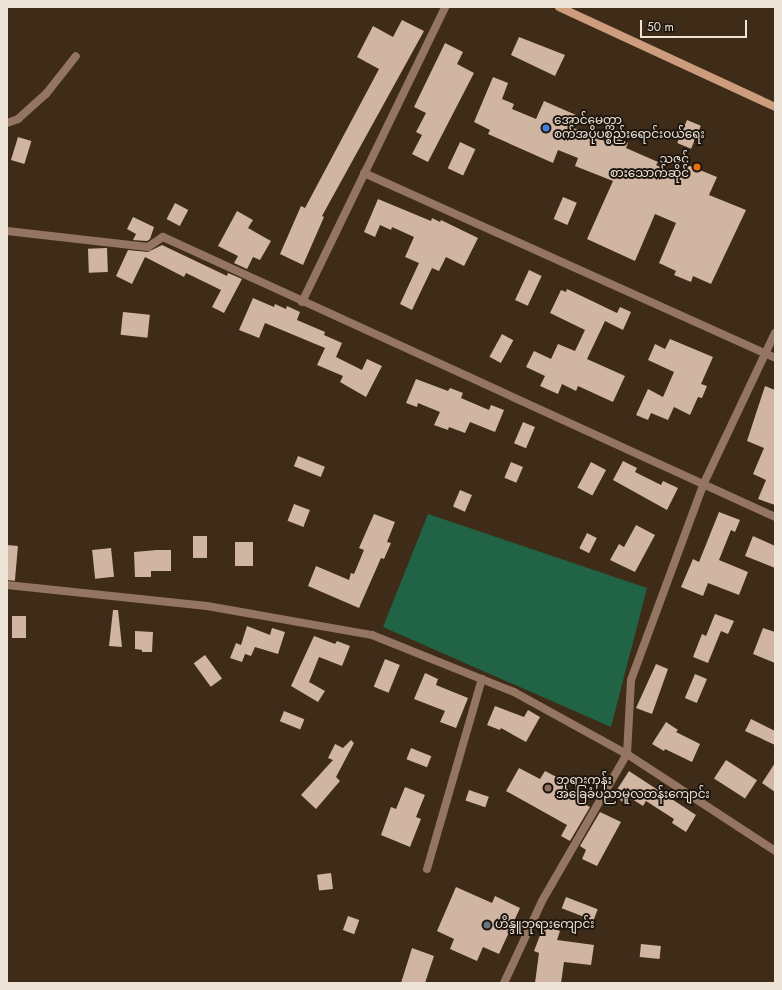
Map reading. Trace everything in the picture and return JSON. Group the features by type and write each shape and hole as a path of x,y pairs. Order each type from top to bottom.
{"main road":[{"path":"559,7 775,107"}],"street":[{"path":"302,302 445,7"},
{"path":"7,123 18,119 46,94 76,56"},
{"path":"364,174 775,358"},
{"path":"7,231 148,247 163,238 704,483 775,517"},
{"path":"504,983 542,901 627,754 631,680 704,483 775,333"},
{"path":"7,585 207,606 372,636 514,692 627,754 775,851"},
{"path":"427,869 482,679"}],"green space":[{"path":"428,514 647,588 611,727 383,627"}],"building":[{"path":"402,20 424,31 322,216 324,217 303,265 280,254 301,206 305,208 379,69 357,57 373,26 393,37"},
{"path":"519,37 565,55 555,76 511,55"},
{"path":"445,43 463,52 457,64 474,73 428,162 412,154 422,135 416,132 426,113 414,107"},
{"path":"493,77 508,83 502,99 514,104 512,109 536,119 544,101 576,115 571,127 607,142 610,135 628,143 626,148 658,162 656,165 680,176 685,164 717,177 709,195 746,210 711,284 693,276 691,282 674,275 676,271 659,263 676,223 655,214 635,261 587,239 613,181 575,166 578,158 558,150 553,163 488,134 490,130 474,122"},
{"path":"687,120 701,126 691,149 677,143"},
{"path":"18,137 31,141 24,164 11,160"},
{"path":"460,142 475,149 463,175 448,168"},
{"path":"563,197 577,203 567,225 554,219"},
{"path":"378,199 431,221 432,218 440,222 441,220 478,238 464,266 446,257 439,271 432,268 412,310 400,304 419,263 405,257 414,237 392,227 391,230 380,225 375,237 364,232"},
{"path":"175,203 188,210 180,226 167,219"},
{"path":"237,211 253,220 248,228 271,241 260,260 253,257 247,269 234,263 238,256 218,246"},
{"path":"133,217 154,227 150,239 147,241 133,240 136,234 127,229"},
{"path":"162,245 227,276 228,273 242,279 224,313 212,307 221,290 186,273 184,277 145,257 132,284 116,276 128,250 148,252"},
{"path":"107,248 108,272 89,273 88,249"},
{"path":"529,270 542,276 528,306 515,300"},
{"path":"567,289 617,313 620,307 631,312 623,330 605,321 587,359 625,376 613,402 578,386 576,391 562,384 558,394 540,386 545,376 526,367 534,351 551,359 558,344 575,351 585,330 550,313 561,290 566,292"},
{"path":"253,298 274,307 275,304 286,309 287,306 300,312 297,320 325,332 324,335 342,343 336,357 362,370 367,359 382,366 366,397 340,382 343,376 317,365 325,348 265,323 259,338 239,330"},
{"path":"123,312 150,315 147,338 121,335"},
{"path":"502,334 513,340 501,363 489,357"},
{"path":"670,339 713,357 701,384 707,386 702,398 698,397 690,415 674,407 668,420 651,413 648,420 636,415 648,389 663,397 674,372 648,360 655,344 665,349"},
{"path":"416,379 448,391 450,388 463,393 461,398 489,410 491,405 504,410 495,432 470,422 465,433 449,427 448,430 434,425 440,412 418,403 417,407 406,403"},
{"path":"765,386 775,390 775,505 758,499 766,480 753,474 764,448 747,441"},
{"path":"523,422 535,427 526,448 514,443"},
{"path":"298,456 325,467 321,477 294,466"},
{"path":"623,461 637,468 635,472 661,485 663,481 678,488 667,510 613,480"},
{"path":"511,462 523,467 516,483 504,478"},
{"path":"591,462 606,470 592,496 577,488"},
{"path":"460,490 472,495 465,512 453,507"},
{"path":"294,504 310,510 303,527 288,521"},
{"path":"719,512 740,520 735,532 731,530 719,560 748,572 739,595 708,583 703,596 681,587 693,559 699,562"},
{"path":"374,514 395,522 387,542 391,543 384,559 381,558 359,608 308,586 316,566 349,580 351,573 354,574 364,550 359,548"},
{"path":"636,525 655,535 635,572 610,560 619,544 624,547"},
{"path":"587,533 597,538 589,553 579,548"},
{"path":"193,536 207,536 207,558 193,558"},
{"path":"753,536 775,546 775,568 745,556"},
{"path":"235,542 253,542 253,566 235,566"},
{"path":"7,545 18,546 15,581 7,580"},
{"path":"111,548 114,577 95,579 92,550"},
{"path":"171,550 171,571 151,571 151,577 135,577 134,552"},
{"path":"113,610 118,610 122,647 109,646"},
{"path":"715,614 734,621 728,634 721,631 708,663 693,657 702,634 706,636"},
{"path":"12,616 26,616 26,638 12,638"},
{"path":"247,626 270,635 272,628 285,632 278,654 255,647 251,656 245,654 242,662 230,658 236,643 241,645"},
{"path":"763,628 775,632 775,663 753,654"},
{"path":"135,631 153,632 152,652 142,652 142,650 135,649"},
{"path":"314,636 335,644 337,641 350,646 342,666 319,657 309,682 325,691 318,702 291,686"},
{"path":"205,655 222,678 211,687 194,663"},
{"path":"385,659 400,665 389,693 374,687"},
{"path":"656,664 668,669 652,714 636,708"},
{"path":"425,673 438,679 436,685 468,698 456,728 440,722 445,711 414,699"},
{"path":"695,674 707,679 697,703 685,698"},
{"path":"495,706 524,717 528,710 540,717 526,742 501,728 500,730 487,725"},
{"path":"284,711 304,719 300,729 280,721"},
{"path":"751,719 775,731 775,745 745,731"},
{"path":"666,722 678,730 676,732 700,744 692,762 665,749 664,751 652,744"},
{"path":"351,740 354,743 336,777 340,781 316,809 301,795 333,760 328,758 335,744 343,748"},
{"path":"411,748 431,756 427,767 407,759"},
{"path":"726,760 757,780 745,799 714,778"},
{"path":"775,763 775,792 762,783"},
{"path":"519,768 540,779 545,771 566,782 561,791 590,807 570,841 561,836 567,825 506,791"},
{"path":"629,771 696,815 686,832 672,823 674,819 646,801 643,806 629,797 625,803 613,796"},
{"path":"405,787 425,795 416,817 421,819 410,847 381,835 391,807 396,809"},
{"path":"469,790 489,797 485,807 465,800"},
{"path":"600,812 621,822 597,866 582,859 586,850 580,846"},
{"path":"331,873 333,889 319,891 317,875"},
{"path":"456,887 492,903 495,896 520,908 499,954 483,947 477,961 450,949 454,939 437,931"},
{"path":"566,897 598,909 593,920 562,908"},
{"path":"348,916 359,920 354,934 343,930"},
{"path":"544,925 560,931 557,940 594,945 591,965 564,962 561,983 535,983 539,953 534,951"},
{"path":"641,944 661,946 660,959 640,957"},
{"path":"412,948 434,956 425,983 401,983"}],"place":[{"name":"အောင်မေတ္တာ စက်အပိုပစ္စည်းရောင်းဝယ်ရေး","path":"546,128"},
{"name":"သဇင် စားသောက်ဆိုင်","path":"697,167"},
{"name":"ဘုရားကုန်း အခြေခံပညာမူလတန်းကျောင်း","path":"548,788"},
{"name":"ဟိန္ဒူဘုရားကျောင်း","path":"487,925"}]}
